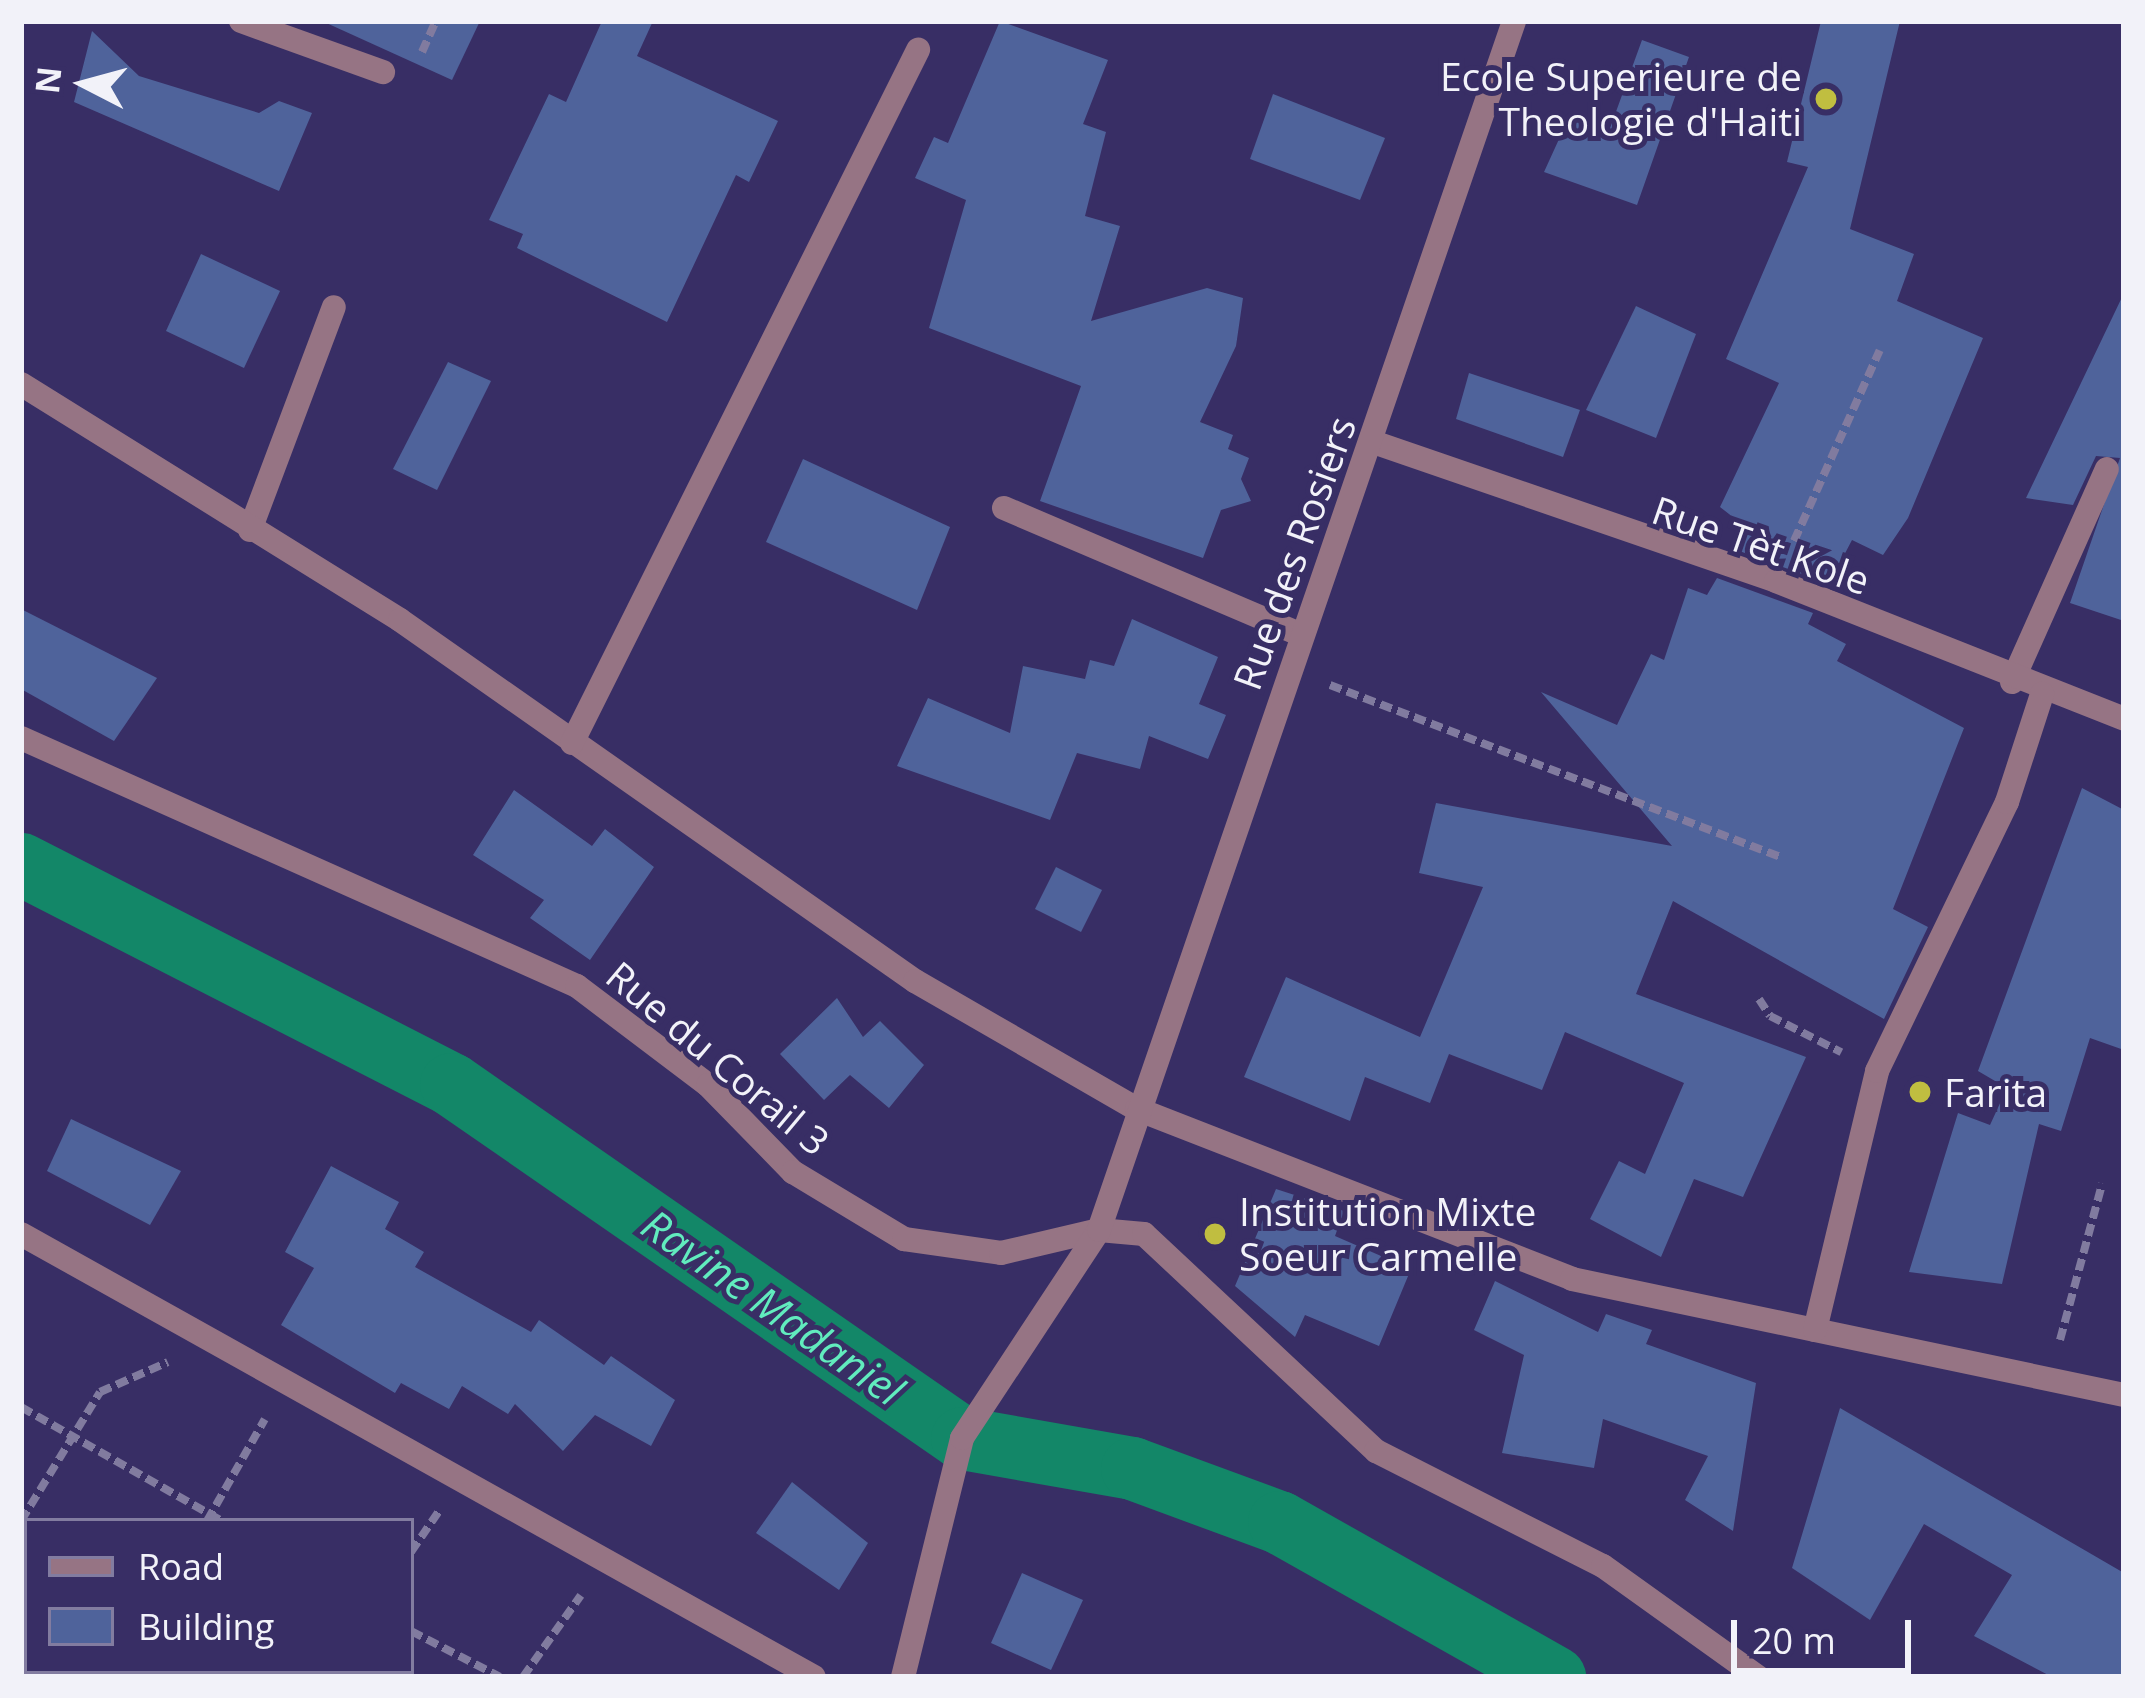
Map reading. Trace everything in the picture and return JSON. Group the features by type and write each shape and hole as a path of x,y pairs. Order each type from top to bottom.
{"street":[{"path":"241,21 382,72"},
{"name":"Rue des Rosiers","path":"903,1677 962,1438 1100,1230 1137,1109 1373,442 1514,21"},
{"path":"572,743 917,50"},
{"path":"250,530 334,307"},
{"path":"21,384 572,743 915,981 1137,1109 1572,1279 2124,1395"},
{"name":"Rue Tèt Kole","path":"1373,442 1777,581 2042,694 2124,719"},
{"path":"2012,682 2107,469"},
{"path":"1004,508 1303,634"},
{"path":"1815,1330 1877,1071 2007,802 2042,694"},
{"name":"Rue du Corail 3","path":"21,738 578,986 707,1084 793,1172 904,1239 1001,1253 1100,1230 1144,1234 1376,1451 1603,1566 1758,1677"},
{"path":"21,1234 602,1565 814,1677"}],"path":[{"path":"1777,581 1880,350"},
{"path":"1290,669 1780,857"},
{"path":"1759,999 1770,1016 1877,1071"},
{"path":"2050,1376 2102,1184"},
{"path":"21,1521 69,1432 100,1392 210,1344"},
{"path":"21,1407 209,1518 284,1386"},
{"path":"523,1677 602,1565"},
{"path":"414,1633 500,1677"}],"building":[{"path":"322,21 480,21 452,80"},
{"path":"602,21 653,21 637,56 778,121 749,182 736,175 667,322 517,248 523,234 489,220 549,94 566,102"},
{"path":"1000,21 1108,60 1083,124 1106,132 1085,216 1120,226 1091,321 1207,288 1243,298 1236,346 1200,422 1233,435 1228,449 1249,458 1241,479 1251,501 1221,510 1203,558 1040,501 1081,386 929,328 966,200 915,178 934,137 948,143"},
{"path":"1821,21 1900,21 1850,229 1914,254 1897,301 1983,338 1908,518 1883,555 1852,540 1829,584 1734,549 1747,528 1720,507 1779,383 1726,359 1808,167 1787,162"},
{"path":"92,31 139,76 259,113 279,101 312,113 279,191 74,102"},
{"path":"1642,40 1689,57 1637,205 1544,172 1570,115 1609,131"},
{"path":"1273,94 1385,138 1360,200 1250,159"},
{"path":"201,254 280,291 244,368 166,331"},
{"path":"2124,293 2124,621 2070,603 2120,458 2096,456 2073,505 2026,498"},
{"path":"1636,306 1696,334 1656,438 1586,410"},
{"path":"448,362 491,381 437,490 393,469"},
{"path":"1469,373 1580,410 1563,457 1456,419"},
{"path":"803,459 950,527 917,610 766,542"},
{"path":"1717,578 1813,613 1808,624 1846,644 1837,661 1964,728 1893,909 1928,927 1884,1019 1673,901 1636,994 1806,1057 1743,1197 1694,1179 1661,1257 1590,1219 1619,1161 1645,1174 1684,1083 1565,1032 1542,1090 1449,1054 1430,1103 1365,1077 1350,1121 1244,1077 1286,977 1420,1037 1483,887 1419,873 1436,803 1672,846 1541,692 1617,725 1651,654 1664,660 1688,588 1707,595"},
{"path":"21,609 157,678 114,741 21,689"},
{"path":"1132,619 1218,657 1199,704 1226,715 1208,759 1149,736 1140,769 1077,753 1050,820 897,766 928,698 1010,733 1023,666 1085,679 1090,660 1114,666"},
{"path":"2082,788 2124,810 2124,1050 2090,1038 2061,1131 2039,1124 2002,1284 1909,1272 1958,1113 1990,1125 2007,1088 1978,1071"},
{"path":"514,790 592,846 605,829 654,867 590,960 530,918 544,900 473,855"},
{"path":"1056,867 1102,890 1081,932 1035,909"},
{"path":"837,998 863,1037 880,1021 924,1065 889,1108 850,1075 824,1100 780,1054"},
{"path":"71,1119 181,1171 150,1225 47,1171"},
{"path":"331,1166 399,1202 385,1229 424,1252 415,1267 531,1332 539,1320 604,1365 611,1356 675,1400 651,1446 595,1415 563,1451 515,1404 508,1414 462,1386 449,1409 401,1383 395,1393 281,1325 314,1268 285,1252"},
{"path":"1276,1189 1344,1211 1335,1236 1411,1269 1379,1346 1305,1315 1295,1337 1235,1286"},
{"path":"1495,1281 1598,1332 1606,1314 1652,1330 1646,1344 1756,1383 1733,1531 1685,1500 1708,1456 1603,1419 1594,1468 1502,1453 1524,1355 1474,1330"},
{"path":"1840,1408 2124,1573 2124,1677 2052,1677 1974,1636 2012,1575 1924,1524 1870,1620 1792,1568"},
{"path":"792,1482 868,1543 839,1590 756,1533"},
{"path":"1022,1573 1083,1600 1051,1670 991,1643"}],"waterway":[{"name":"Ravine Madaniel","path":"21,864 451,1084 962,1438 1132,1468 1279,1522 1554,1677"}],"place":[{"name":"Ecole Superieure de Theologie d'Haiti","path":"1826,99"},
{"name":"Farita","path":"1920,1092"},
{"name":"Institution Mixte Soeur Carmelle","path":"1215,1234"}]}
